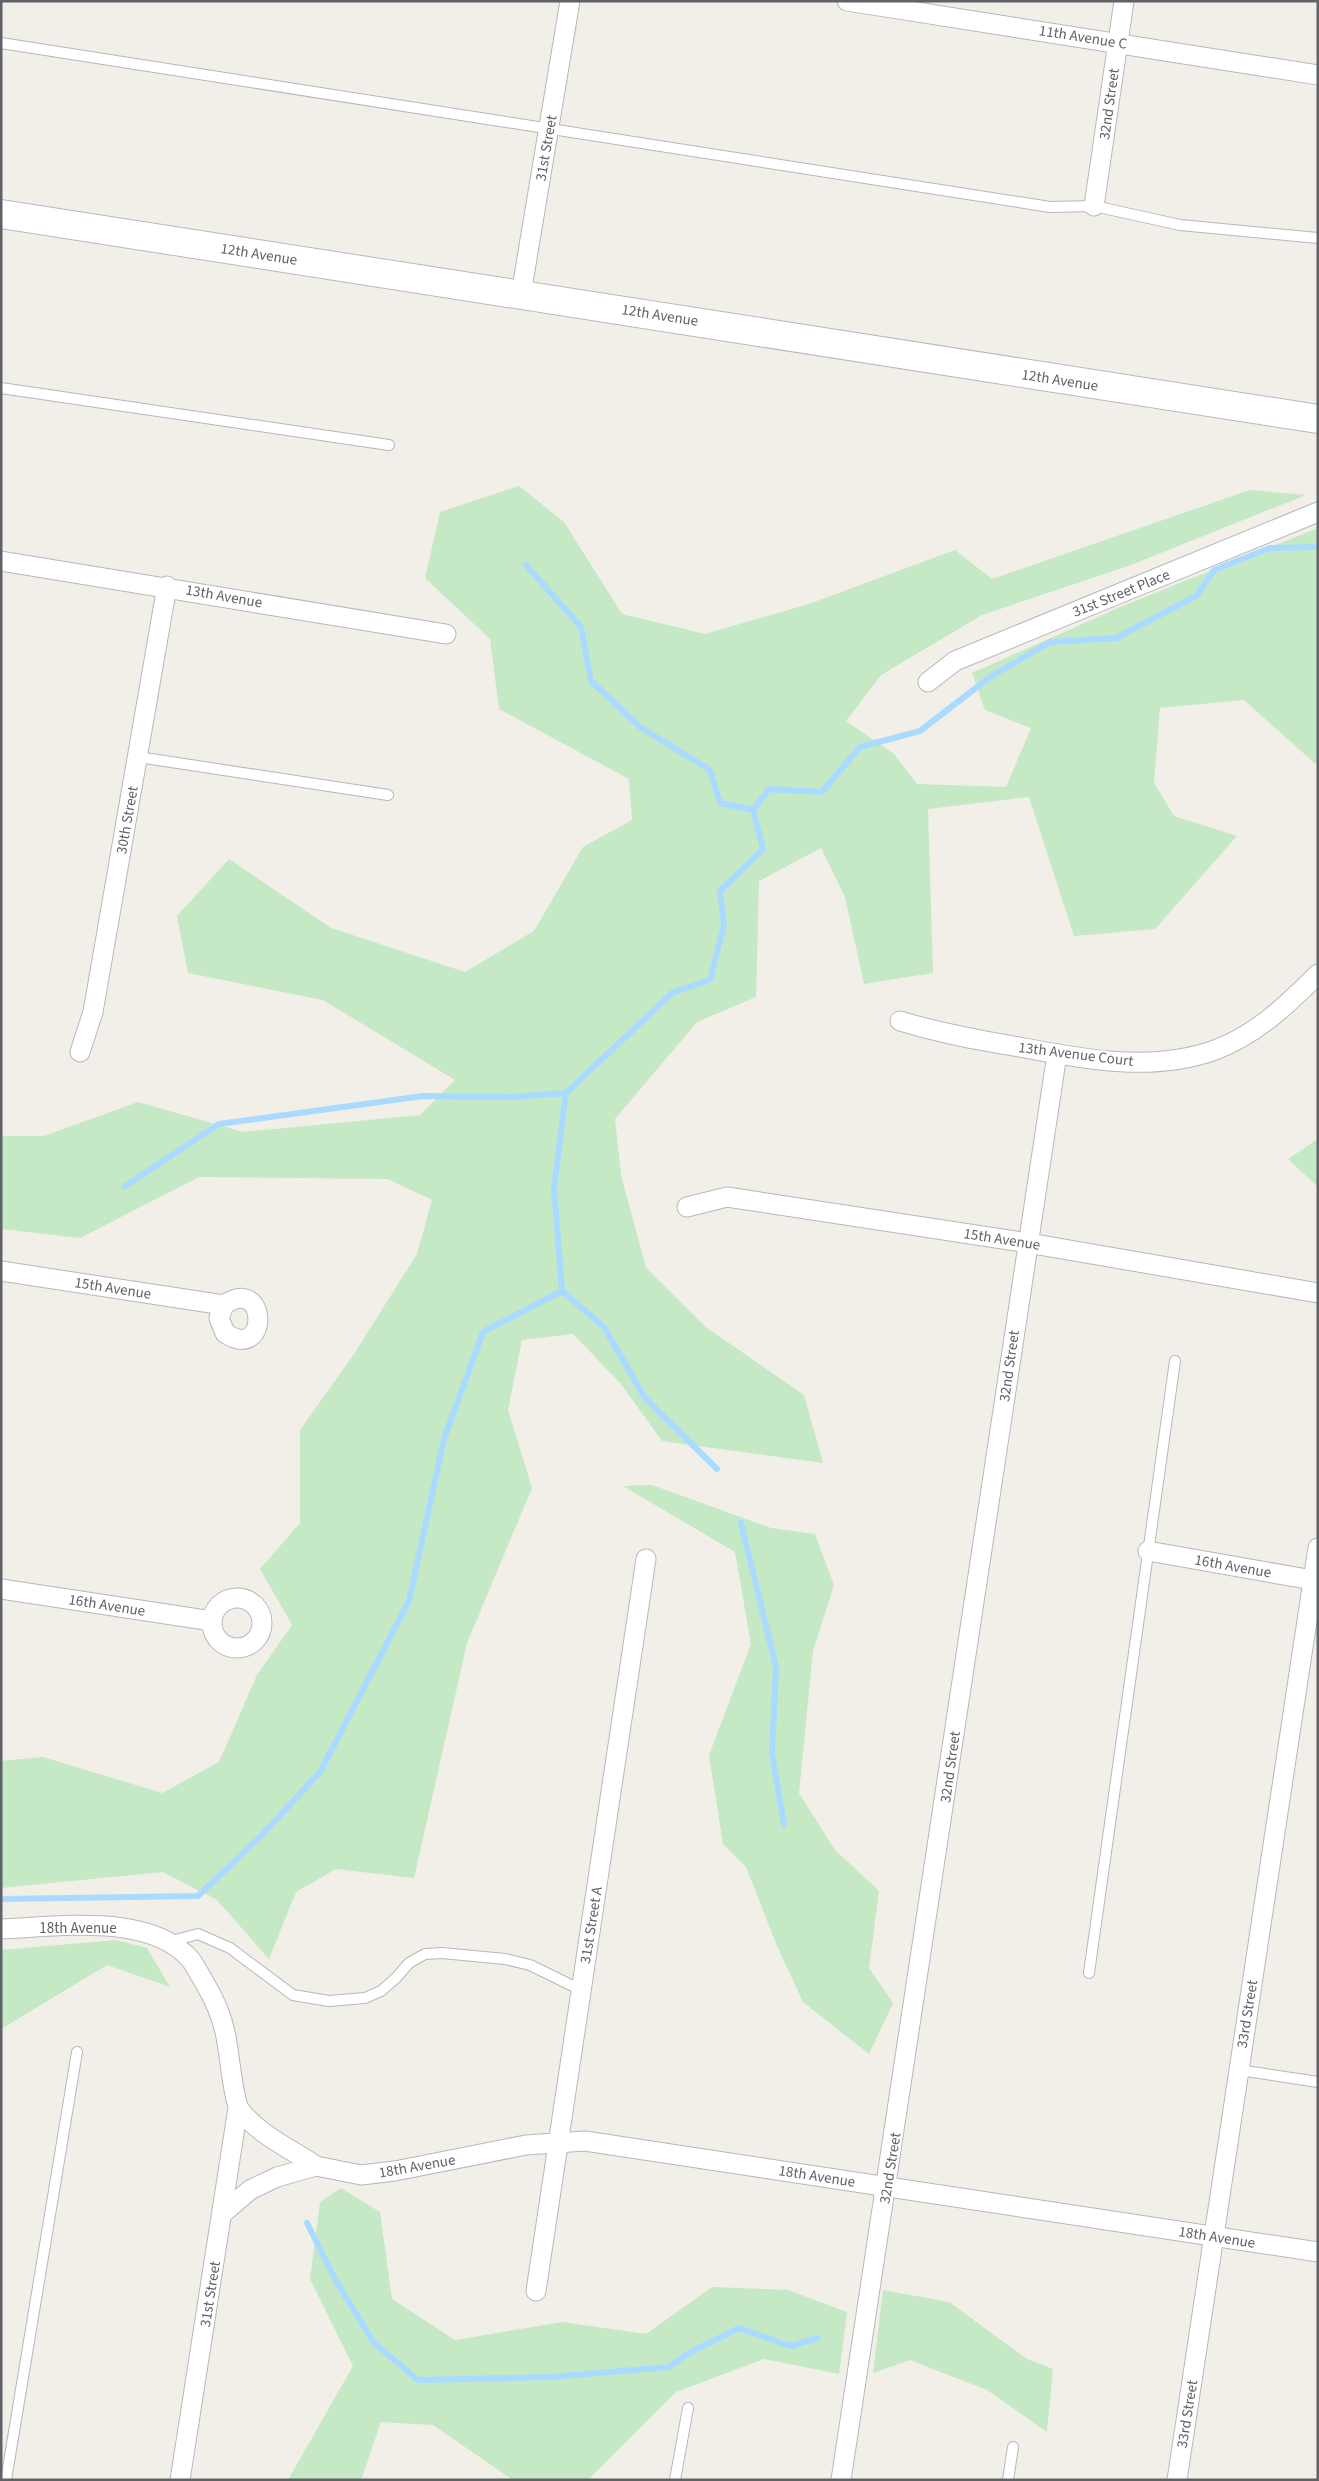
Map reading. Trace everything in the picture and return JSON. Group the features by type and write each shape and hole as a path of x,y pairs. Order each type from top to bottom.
{"street":[{"name":"31st Street","path":"521,294 570,1"},
{"name":"11th Avenue C","path":"847,1 1118,42 1318,75"},
{"name":"32nd Street","path":"1094,206 1124,1"},
{"name":"12th Avenue","path":"1,214 1318,419"},
{"name":"31st Street Place","path":"928,682 955,661 1318,512"},
{"name":"13th Avenue","path":"1,561 167,586 446,634"},
{"name":"30th Street","path":"80,1052 93,1012 167,586"},
{"name":"13th Avenue Court","path":"900,1021 939,1034 1057,1054 1141,1062 1169,1061 1216,1050 1244,1037 1293,999 1318,974"},
{"name":"32nd Street","path":"841,2480 1057,1054"},
{"name":"15th Avenue","path":"687,1207 727,1197 1028,1243 1318,1292"},
{"name":"15th Avenue","path":"1,1271 224,1305"},
{"name":"33rd Street","path":"1177,2480 1316,1580 1318,1548"},
{"name":"16th Avenue","path":"1148,1551 1316,1580"},
{"name":"31st Street A","path":"536,2291 646,1559"},
{"name":"16th Avenue","path":"1,1589 212,1621"},
{"name":"18th Avenue","path":"1,1929 99,1926 132,1929 156,1936 167,1942 190,1960 212,1996 225,2030 238,2108 254,2126 316,2166 361,2175 395,2171 526,2145 585,2141 1318,2252"},
{"name":"31st Street","path":"180,2480 238,2108"},
{"name":"18th Avenue","path":"223,2213 256,2187 277,2177 316,2166"}],"lane":[{"path":"1,43 1050,207 1094,206 1180,225 1318,238"},
{"path":"1,388 389,446"},
{"path":"138,756 388,795"},
{"path":"1089,1973 1175,1361"},
{"path":"167,1942 198,1934 230,1948 292,1996 329,2001 364,1998 381,1991 396,1978 408,1963 425,1954 442,1953 504,1959 530,1965 581,1990"},
{"path":"6,2480 76,2052"},
{"path":"1239,2070 1318,2082"},
{"path":"675,2480 688,2408"},
{"path":"1008,2480 1013,2447"}],"green space":[{"path":"519,486 564,522 622,614 705,634 809,604 955,550 992,579 1250,490 1306,495 1131,565 982,615 881,675 846,721 894,754 917,784 1006,787 1031,728 985,710 972,673 1120,607 1318,528 1318,766 1244,700 1160,708 1154,783 1174,816 1237,836 1155,929 1074,936 1029,797 928,809 933,973 864,984 845,897 821,848 759,881 756,997 697,1022 615,1119 621,1175 646,1268 707,1328 804,1395 823,1463 662,1441 621,1384 573,1334 522,1340 508,1410 532,1488 467,1643 414,1878 336,1869 296,1892 269,1959 217,1900 163,1872 1,1888 1,1761 43,1757 162,1793 219,1762 257,1675 292,1625 260,1569 300,1523 300,1430 354,1354 417,1254 432,1200 388,1179 199,1177 80,1238 1,1229 1,1136 44,1136 138,1102 243,1132 420,1115 455,1080 323,1000 188,973 177,916 229,859 331,928 465,972 534,931 583,847 632,820 629,779 499,709 490,639 425,578 440,512"},
{"path":"1318,1139 1318,1187 1288,1159"},
{"path":"652,1485 771,1528 815,1534 834,1585 813,1651 799,1793 835,1850 879,1891 869,1968 893,2003 869,2054 803,2002 777,1946 746,1867 723,1844 709,1755 751,1644 735,1552 623,1486"},
{"path":"116,1940 147,1948 170,1987 107,1965 1,2029 1,1950"},
{"path":"341,2188 380,2212 392,2299 455,2340 562,2322 646,2334 712,2287 788,2290 847,2312 839,2374 764,2359 676,2392 588,2480 513,2480 433,2425 381,2422 361,2480 288,2480 353,2366 310,2279 320,2202"},
{"path":"883,2290 949,2302 1027,2359 1053,2369 1047,2432 987,2390 910,2360 873,2373"}],"waterway":[{"path":"1,1899 198,1896 263,1834 320,1772 409,1601 444,1439 483,1332 562,1291 554,1189 566,1093 672,993 710,980 724,925 720,891 763,849 753,810 769,789 822,792 860,747 920,731 990,677 1050,642 1116,638 1196,596 1214,570 1270,548 1318,547"},
{"path":"526,565 581,627 591,681 640,727 710,770 720,803 753,810"},
{"path":"124,1187 219,1124 423,1096 512,1097 566,1093"},
{"path":"562,1291 604,1327 645,1398 717,1469"},
{"path":"741,1523 776,1667 772,1754 784,1824"},
{"path":"307,2223 336,2281 374,2343 418,2380 551,2377 669,2367 689,2353 739,2328 790,2346 818,2338"}]}
